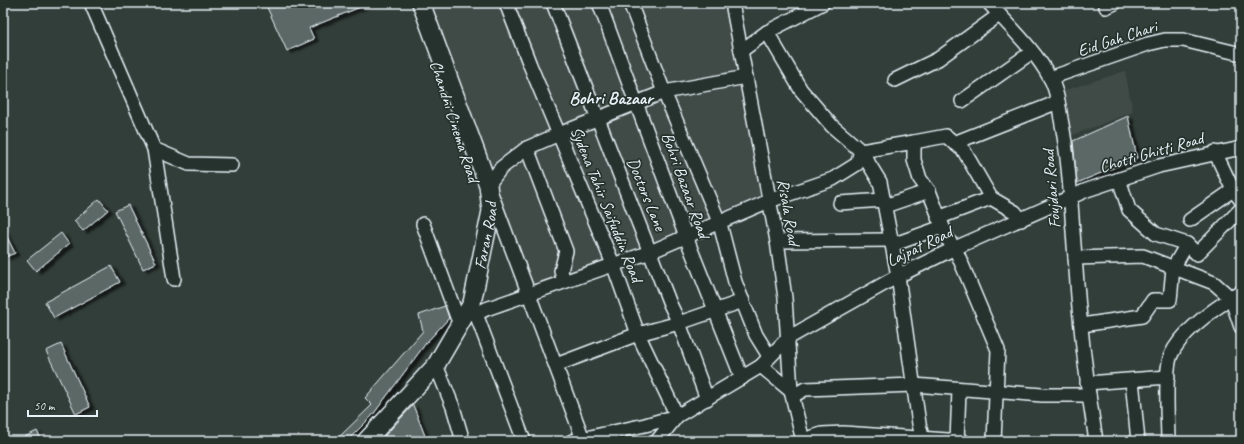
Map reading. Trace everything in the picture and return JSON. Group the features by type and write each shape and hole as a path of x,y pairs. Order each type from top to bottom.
{"main road":[{"name":"Chandni Cinema Road","path":"355,441 434,352 457,317 476,269 480,240 480,196 443,79 415,3"},
{"name":"Faran Road","path":"366,441 436,364 474,309 491,211 488,185 421,3"}],"street":[{"path":"91,3 154,149 174,280"},
{"name":"Sydena Tahir Saifuddin Road","path":"506,3 614,264 638,334 677,416"},
{"name":"Doctors Lane","path":"553,3 670,304 680,323 707,399"},
{"name":"Bohri Bazaar Road","path":"599,3 686,237 742,378"},
{"path":"630,3 664,92 720,224 736,282 765,361 792,394 805,388 914,385 959,390 997,391 1042,395 1088,389 1132,380 1168,377"},
{"name":"Risala Road","path":"732,3 777,241 788,338 792,394 803,440"},
{"path":"741,51 767,32 823,3"},
{"name":"Foujdari Road","path":"989,3 1032,52 1050,78 1058,102 1072,197 1075,258 1088,389 1096,441"},
{"path":"895,80 938,59 999,15"},
{"path":"767,32 801,90 832,126 861,151 880,182 898,276 919,424 923,440"},
{"name":"Eid Gah Chari","path":"1050,78 1148,44 1165,40 1183,40 1241,54"},
{"path":"962,102 1032,52"},
{"path":"677,416 645,425 577,440 556,365 488,185 501,168 526,148 559,134 664,92 746,77"},
{"path":"954,143 1058,102"},
{"path":"861,151 946,136 964,151 991,198 1015,212 1021,220"},
{"path":"914,142 914,160 920,180 929,191 940,223 948,240 955,248 998,350 994,441"},
{"path":"526,148 566,251 561,271 564,280"},
{"name":"Chotti Ghitti Road","path":"1072,197 1159,166 1215,152 1241,148"},
{"path":"154,149 189,164 232,165"},
{"path":"524,441 474,309 486,309 530,294 564,280 650,252 720,224 770,201 833,179 857,164 861,151"},
{"path":"1190,220 1237,195 1215,152"},
{"path":"1119,179 1129,210 1156,234 1187,244 1197,254 1241,209"},
{"path":"840,203 884,203 929,191"},
{"name":"Lajpat Road","path":"677,416 742,378 765,361 788,338 898,276 955,248 1072,197"},
{"path":"777,241 892,242 940,223 991,198"},
{"path":"423,224 457,317"},
{"path":"1082,325 1142,316 1153,300 1170,300 1173,268 1187,244"},
{"path":"1075,258 1143,256 1214,283 1236,295"},
{"path":"1236,295 1241,327"},
{"path":"1168,441 1168,377 1171,356 1187,331 1236,295"},
{"path":"556,365 638,334 680,323 743,301"},
{"path":"436,364 453,407 463,441"},
{"path":"1132,380 1138,441"},
{"path":"803,440 822,434 843,433 868,439 959,441 959,390"},
{"path":"657,441 677,416"}],"shaded area":[{"name":"Bohri Bazaar","path":"421,3 733,3 769,201 530,294"},
{"path":"1125,71 1133,112 1070,136 1063,91"}],"building":[{"path":"265,3 370,3 309,28 314,39 287,51"},
{"path":"1128,116 1137,158 1077,183 1073,141"},
{"path":"99,199 108,210 83,231 74,221"},
{"path":"128,205 156,263 143,269 115,211"},
{"path":"3,229 15,253 3,258"},
{"path":"61,233 69,244 36,271 27,260"},
{"path":"111,266 120,282 54,318 45,302"},
{"path":"445,306 449,318 426,343 372,416 347,441 335,441 372,405 365,398 423,331 419,315"},
{"path":"61,344 90,407 76,414 46,351"},
{"path":"413,405 427,441 380,441"},
{"path":"37,431 42,441 16,441"}],"district":[{"name":"Bohri Bazaar","path":"611,98"}]}
